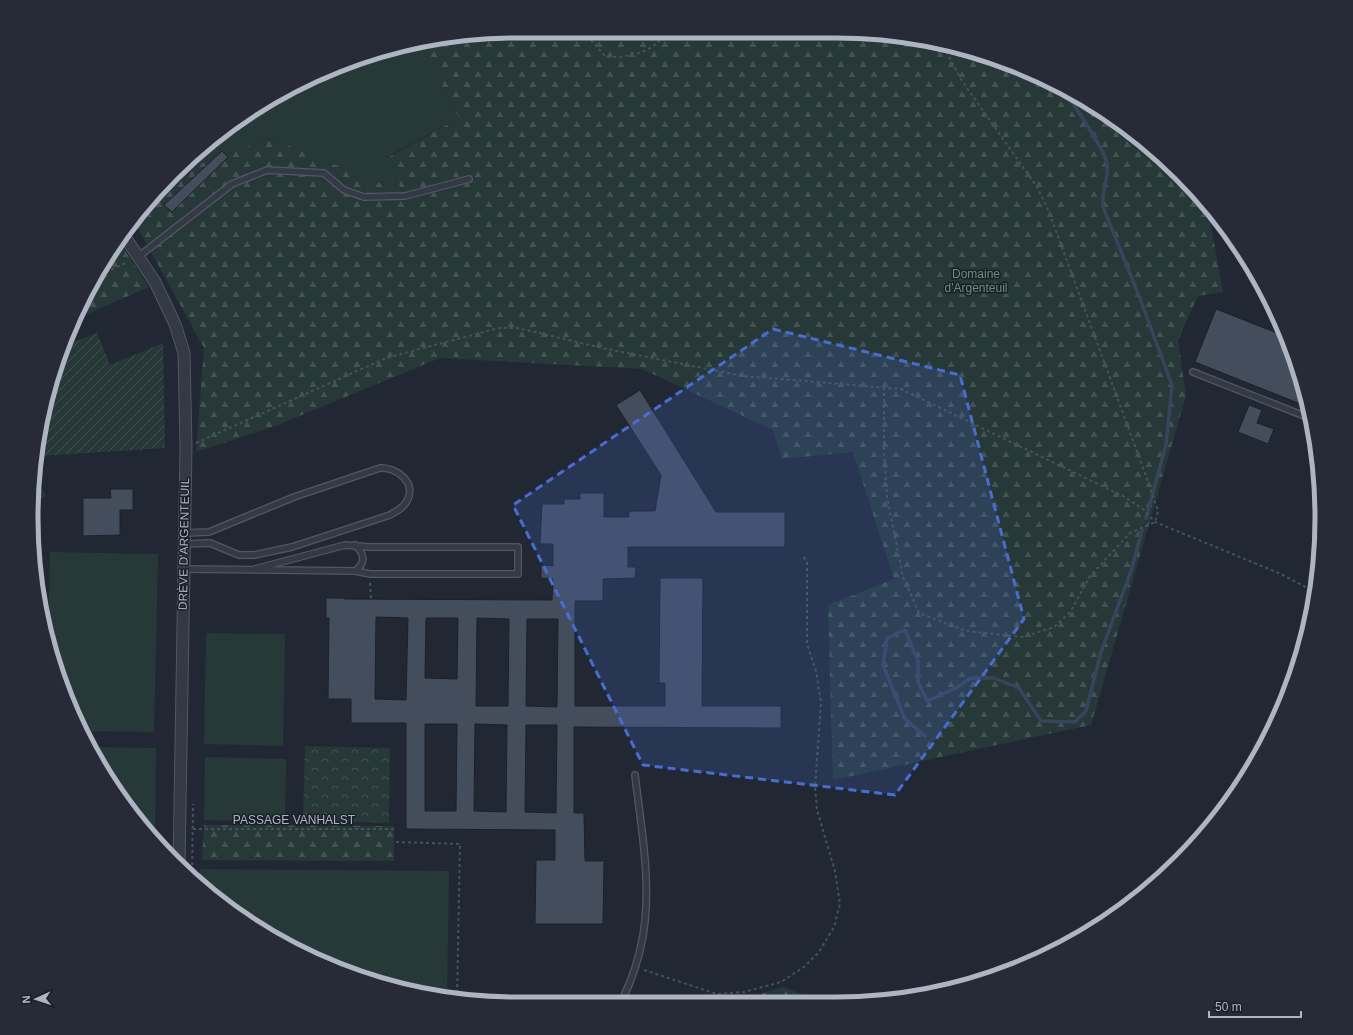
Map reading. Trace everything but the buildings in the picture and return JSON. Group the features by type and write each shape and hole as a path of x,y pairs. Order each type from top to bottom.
{"street":[{"name":"DRÈVE D'ARGENTEUIL","path":"127,240 155,282 175,324 184,353 186,447 179,858"}],"lane":[{"path":"138,257 232,184 267,170 324,173 344,190 364,197 405,196 469,178"},
{"path":"1193,372 1304,416"},
{"path":"380,468 392,469 399,472 406,478 408,500 402,508 390,515 292,547 254,555 239,555 210,544 184,539 209,532 294,497 380,468"},
{"path":"184,569 355,571 370,574 518,574 518,547 369,547 355,545 334,547 255,569"},
{"path":"355,545 362,551 364,559 362,566 355,571"},
{"path":"623,997 635,967 643,936 646,894 644,858 635,775"}],"path":[{"path":"589,38 606,57 635,55 661,41 663,38"},
{"path":"884,387 884,450 887,496 903,577 919,613 966,631 1023,636 1054,627 1070,611 1090,576 1130,534 1155,522 1158,511 1049,212 1037,187 962,81 946,51"},
{"path":"106,272 138,257"},
{"path":"186,447 386,358 499,328 518,328 602,348 743,376 901,389 938,405 1123,496 1143,509 1155,522 1282,574 1310,589"},
{"path":"635,967 717,994 744,992 781,982 804,966 819,952 834,926 840,904 835,871 817,810 815,787 821,703 816,671 806,644 807,562 802,555"},
{"name":"PASSAGE VANHALST","path":"193,829 396,829"},
{"path":"396,842 460,844 457,993"}],"highlighted area":[{"path":"773,329 960,375 1024,619 895,795 643,765 513,505"}],"green space":[{"name":"Domaine d'Argenteuil","path":"518,38 867,39 929,47 960,54 990,63 1048,87 1102,119 1152,157 1175,178 1210,218 1223,292 1198,296 1178,340 1186,396 1091,725 833,780 828,605 894,579 853,452 782,459 773,430 642,369 440,358 275,426 196,452 204,348 137,226 157,201 189,168 271,138 403,193 387,158 459,118 422,47 455,42"},
{"path":"422,47 459,118 387,157 403,194 271,138 189,168 226,137 251,119 305,87 363,63"},
{"path":"122,246 149,287 82,316 102,278"},
{"path":"97,333 110,365 163,343 165,448 42,456 54,393 63,363 73,336 77,341"},
{"path":"39,486 46,496 39,500"},
{"path":"50,552 158,554 154,732 88,731 63,672 49,618"},
{"path":"206,633 285,634 283,746 204,744"},
{"path":"305,746 390,748 389,823 303,820"},
{"path":"96,747 156,748 155,832 119,784"},
{"path":"205,757 286,759 285,822 204,820"},
{"path":"204,825 394,826 394,861 202,860"},
{"path":"200,869 449,871 447,992 393,981 363,972 305,948 251,916 200,877"},
{"path":"784,987 809,997 749,997"}],"waterway":[{"path":"1070,99 1095,138 1105,157 1107,164 1107,175 1103,196 1103,207 1139,296 1172,385 1166,445 1146,518"},
{"path":"925,736 905,719 883,665 887,638 905,630 918,661 918,682 927,701 956,688 971,678 994,678 1019,688 1041,721 1075,722 1086,711 1101,652 1131,571 1142,530"}]}
